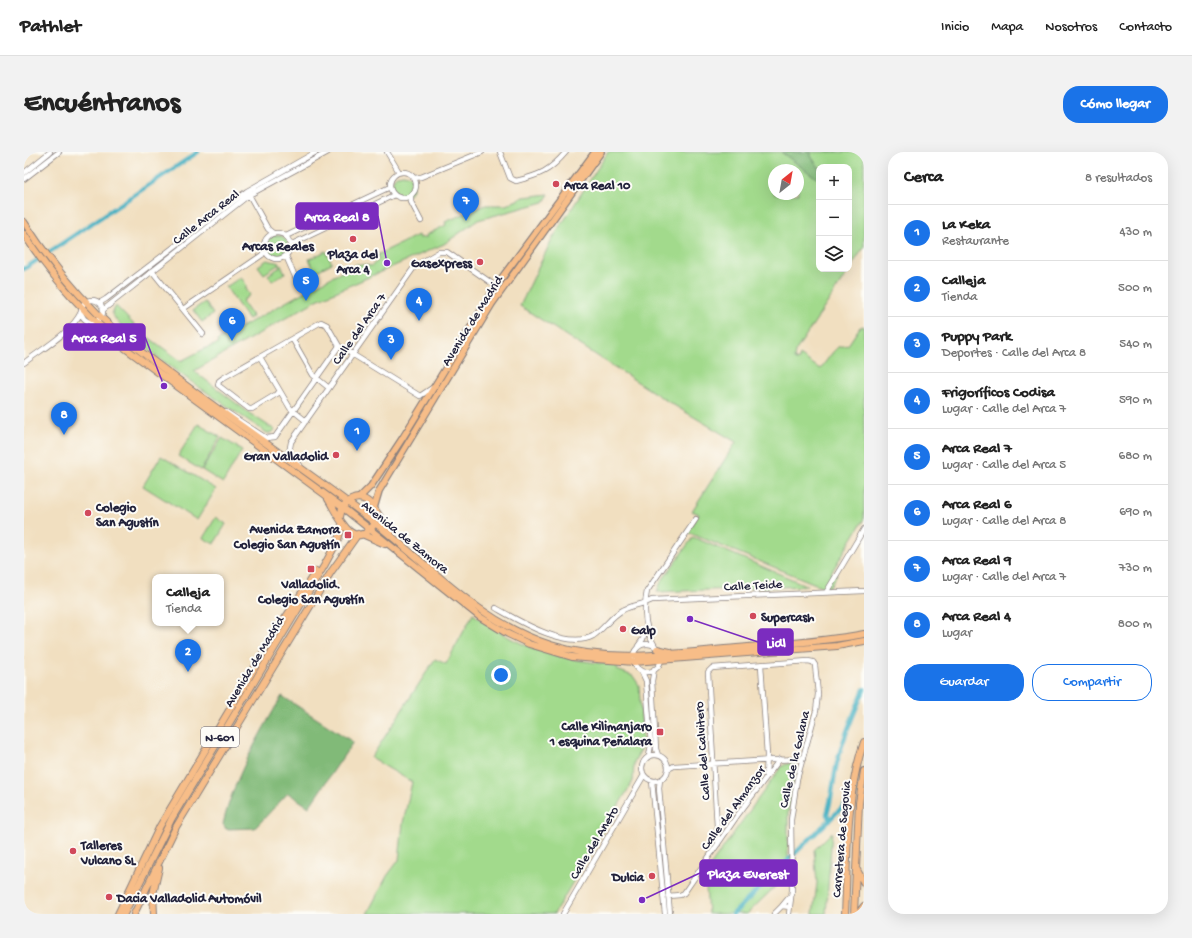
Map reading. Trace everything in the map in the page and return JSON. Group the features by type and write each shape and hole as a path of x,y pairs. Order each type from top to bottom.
{"highway":[{"name":"Avenida de Zamora","path":"24,222 38,250"},
{"name":"Avenida de Zamora","path":"24,234 83,306 98,319 308,473 370,529 482,611 512,629 532,638 574,651 623,655 635,652 658,658"},
{"name":"Avenida de Zamora","path":"98,319 125,348 327,496 374,523 480,617 522,641 572,657 619,662 637,667 658,658 827,640 864,634"},
{"path":"327,496 340,517 342,525 347,530 379,540 427,570"},
{"path":"340,517 344,505 359,498 367,501 375,510 388,530 414,551 427,570"},
{"path":"360,534 370,529 374,523 375,510"},
{"name":"Avenida de Madrid","path":"124,914 172,818 324,566 338,540 342,525"},
{"name":"Avenida de Madrid","path":"134,914 176,827 331,572 360,534"},
{"path":"118,914 160,826 217,729 296,599 316,571 324,566"},
{"name":"Avenida de Zamora","path":"675,656 837,646 864,641"},
{"path":"837,646 864,644"},
{"path":"658,658 675,656"},
{"name":"Carretera de Segovia","path":"845,914 851,806 864,742"},
{"name":"Carretera de Segovia","path":"854,914 859,803 864,771"},
{"path":"154,914 152,894 159,868 208,775"},
{"path":"856,869 864,883"},
{"path":"858,914 864,906"}],"main road":[{"name":"Avenida de Madrid","path":"359,498 371,486 435,386 498,283 595,152"},
{"name":"Avenida de Madrid","path":"375,510 379,491 492,304 601,152"}],"street":[{"path":"24,173 50,152"},
{"path":"24,179 59,152"},
{"name":"Calle Arca Real","path":"99,303 248,193 316,152"},
{"name":"Calle Arca Real","path":"103,310 248,193 328,152"},
{"path":"388,152 397,173"},
{"path":"416,180 482,152"},
{"path":"500,152 510,178 516,181 532,177 551,168 566,152"},
{"path":"408,172 416,180 416,188 409,197 400,198 394,195 390,187 391,179 397,173 408,172"},
{"path":"286,236 390,187"},
{"path":"248,193 271,234"},
{"path":"265,253 276,259 284,257 290,245 394,195"},
{"path":"409,197 421,221"},
{"path":"265,253 265,242 271,234 280,233 286,236 290,245"},
{"name":"Calle del Arca 7","path":"308,473 289,453 291,442 415,266 439,252 447,252 490,282"},
{"path":"183,309 265,253"},
{"path":"284,257 297,281"},
{"path":"152,270 203,334"},
{"path":"24,363 69,328 77,320 83,306 93,300 99,303 103,310 98,319 86,320 69,328"},
{"path":"83,306 86,320"},
{"path":"280,392 252,409 249,409 220,388 219,381 299,334 321,322 324,322 339,346 420,396"},
{"path":"299,334 293,340 313,375 329,388"},
{"name":"Calle del Arca 7","path":"218,408 236,417 266,438 270,438 278,434 339,346"},
{"path":"260,356 290,408 306,421"},
{"path":"420,396 435,386"},
{"path":"420,396 421,408"},
{"path":"658,755 656,749 652,681 658,658 647,626 644,604 646,591 696,519"},
{"path":"827,591 864,529"},
{"name":"Calle Teide","path":"496,608 521,622 544,632 576,641 586,639 594,635 624,609 644,604 652,600 864,590"},
{"path":"647,626 643,638 635,652 637,667 646,681 651,744 649,756 642,765 645,777 652,781 660,780 666,775 668,764 664,758 658,755 649,756"},
{"path":"635,652 646,644 658,658"},
{"path":"637,667 648,672 658,658"},
{"name":"Calle de la Galana","path":"761,665 808,661 813,662 815,665 817,702 793,801 791,852 792,894 789,914"},
{"path":"761,665 766,776"},
{"name":"Calle del Calvitero","path":"718,844 707,676 709,670 761,665"},
{"path":"668,764 674,766 780,759 803,759"},
{"name":"Calle del Almanzor","path":"668,896 680,895 684,893 726,831 780,759"},
{"path":"668,769 674,766"},
{"name":"Calle del Aneto","path":"563,914 645,777"},
{"path":"660,780 659,788 670,914"},
{"path":"652,781 665,914"},
{"path":"717,831 726,831"},
{"path":"774,914 792,894"},
{"path":"782,906 790,907"}],"green space":[{"path":"608,152 864,152 864,247 852,265 852,164 816,164 816,272 848,272 795,352 794,359 798,361 800,355 820,369 838,347 848,345 860,327 864,326 864,519 831,573 837,575 828,589 687,532 699,514 692,511 736,442 667,401 520,306 551,241"},
{"path":"781,152 811,152 811,156 816,164 816,178 804,169 804,164 797,164"},
{"path":"403,174 411,177 414,185 411,193 403,196 395,193 392,185 395,177"},
{"path":"549,194 544,202 478,220 444,244 317,300 194,371 249,413 275,430 270,433 267,433 158,357 120,325 112,313 116,306 141,332 181,361 206,348 218,344 217,341 357,264 371,266 379,260 377,255 418,235 419,238 427,237 426,235 446,225 445,222 486,205 506,205 524,197"},
{"path":"277,235 281,236 287,242 287,250 281,256 277,257 273,256 267,250 266,246 267,242 273,236"},
{"path":"326,251 332,263 315,272 309,259"},
{"path":"267,260 280,263 285,273 272,281 268,275 280,267 278,265 264,274 258,266"},
{"path":"241,277 247,286 245,287 250,295 242,301 253,317 248,319 226,287"},
{"path":"205,302 213,314 202,322 193,310"},
{"path":"198,424 220,437 201,470 178,456"},
{"path":"222,438 242,450 223,483 202,470"},
{"path":"161,456 216,489 197,520 143,486"},
{"path":"216,517 226,524 214,544 203,538"},
{"path":"693,537 808,586 657,592 661,582"},
{"path":"473,614 493,628 526,646 565,657 618,665 617,670 633,676 639,685 643,746 634,762 633,781 554,914 367,914 387,876 399,860 403,823 412,782 371,758 435,659 446,664"},
{"path":"282,696 353,742 309,807 288,793 255,828 226,829 223,824 233,790 256,742"},
{"path":"794,763 796,767 788,812 788,874 747,914 708,914 705,873 781,767 786,764"},
{"path":"832,832 826,914 813,914 817,883 814,850"}],"waterway":[{"path":"24,269 198,152"},
{"path":"830,820 827,814 840,750 864,689"},
{"path":"733,914 862,788"}],"place":[{"name":"Arca Real 10","path":"556,184"},
{"name":"Arca Real 9","path":"466,221"},
{"name":"Plaza del Arca 4","path":"353,239"},
{"name":"Gasexpress","path":"480,262"},
{"name":"Arca Real 8","path":"387,263"},
{"name":"Arca Real 7","path":"306,301"},
{"name":"Frigoríficos Codisa","path":"419,321"},
{"name":"Arca Real 6","path":"232,341"},
{"name":"Puppy Park","path":"391,360"},
{"name":"Arca Real 5","path":"164,386"},
{"name":"Arca Real 4","path":"64,435"},
{"name":"La Keka","path":"357,451"},
{"name":"Gran Valladolid","path":"336,455"},
{"name":"Colegio San Agustín","path":"88,513"},
{"name":"Avenida Zamora Colegio San Agustín","path":"348,535"},
{"name":"Valladolid. Colegio San Agustín","path":"311,569"},
{"name":"Supercash","path":"753,616"},
{"name":"Lidl","path":"690,619"},
{"name":"Galp","path":"623,629"},
{"name":"Calleja","path":"188,672"},
{"name":"Calle Kilimanjaro 1 esquina Peñalara","path":"660,732"},
{"name":"Talleres Vulcano SL","path":"73,851"},
{"name":"Dulcia","path":"652,876"},
{"name":"Dacia Valladolid Automóvil","path":"109,897"},
{"name":"Plaza Everest","path":"642,900"}],"district":[{"name":"Arcas Reales","path":"278,245"}]}
